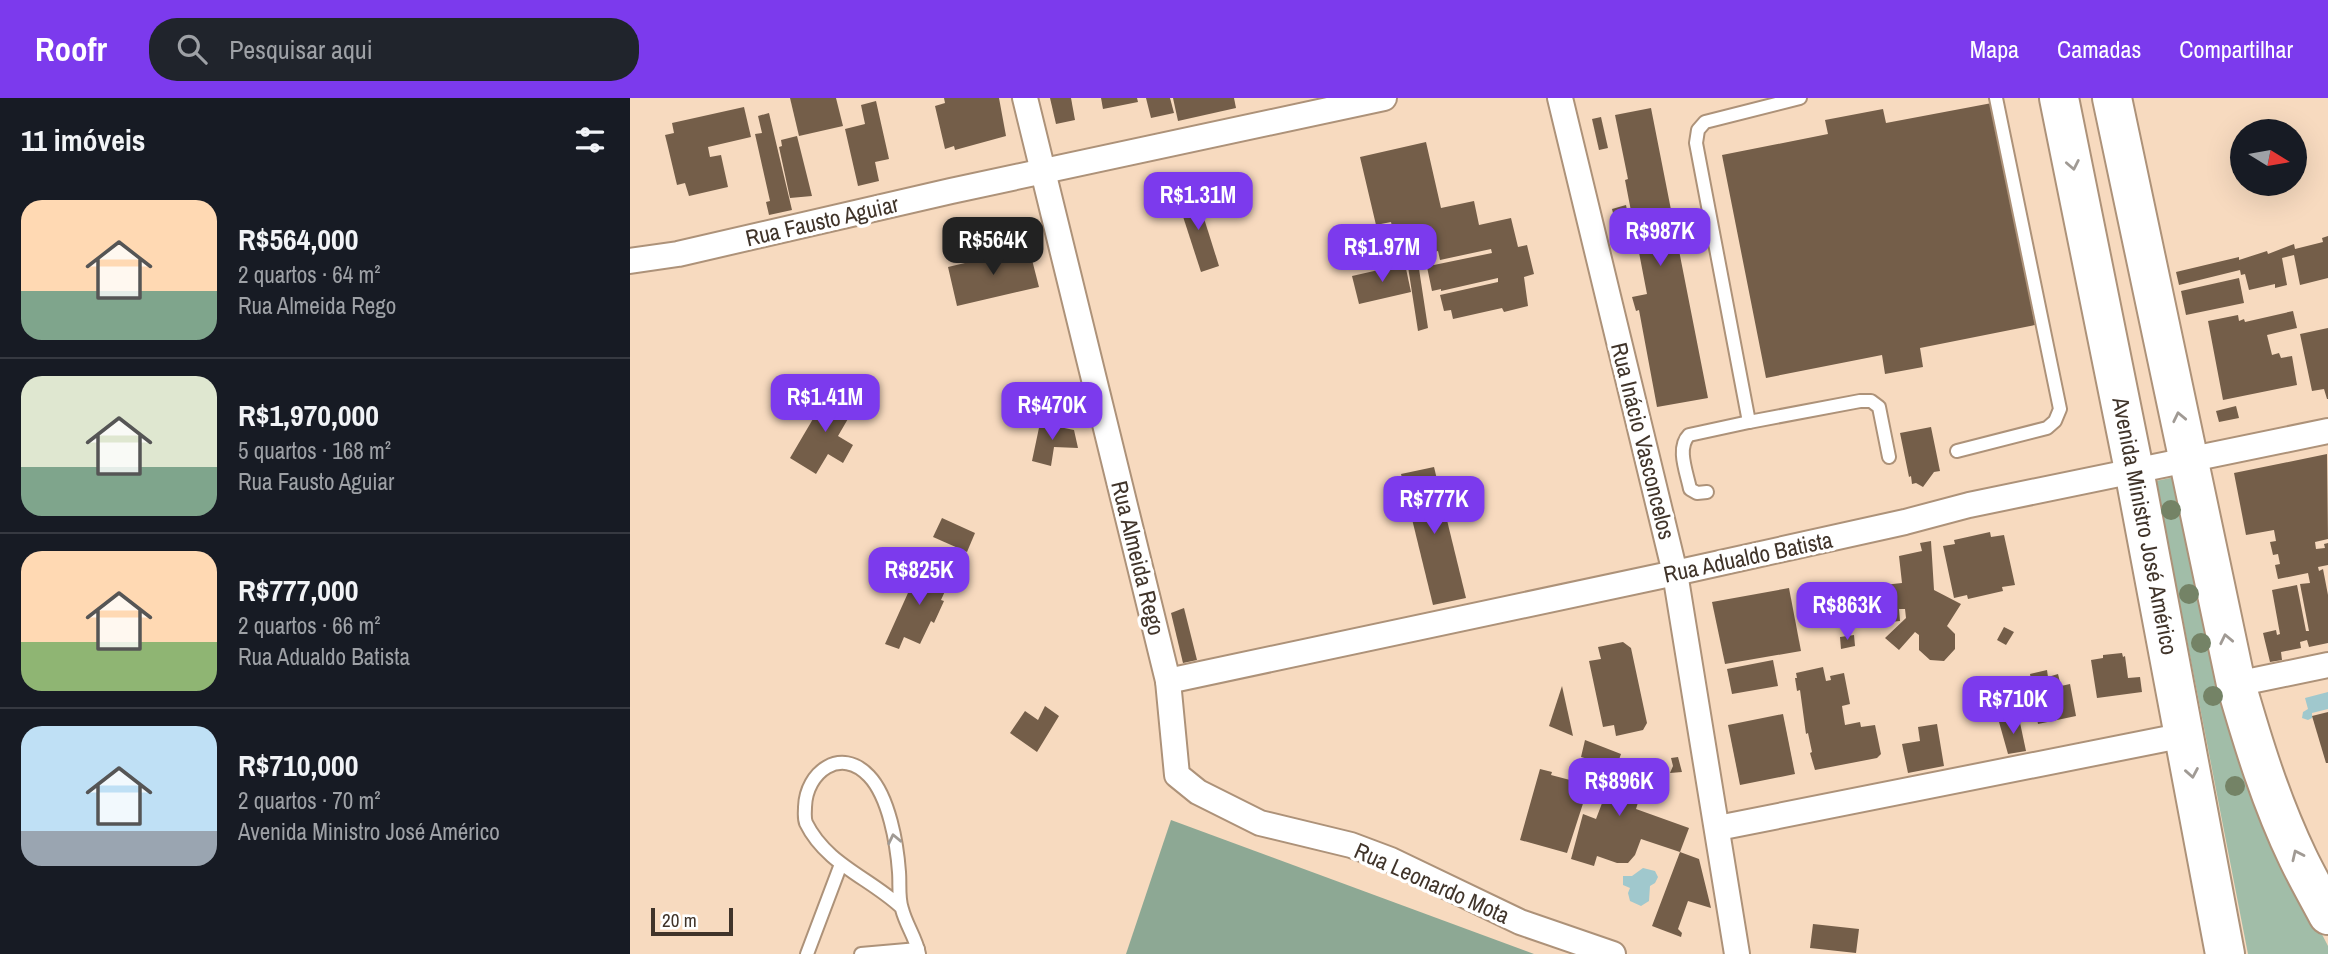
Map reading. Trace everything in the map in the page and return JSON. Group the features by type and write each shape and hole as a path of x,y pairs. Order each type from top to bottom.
{"main road":[{"name":"Avenida Ministro José Américo","path":"2059,98 2134,470 2225,954"},
{"path":"2112,98 2236,684 2256,755 2297,857 2328,915"}],"street":[{"name":"Rua Almeida Rego","path":"1025,98 1168,681 1177,775"},
{"name":"Rua Fausto Aguiar","path":"630,261 678,254 951,191 1384,98"},
{"name":"Rua Inácio Vasconcelos","path":"1560,98 1675,573 1737,954"},
{"name":"Rua Adualdo Batista","path":"1168,681 1675,573 1905,522 1969,505 2328,431"},
{"path":"2236,684 2328,666"},
{"path":"1718,828 2185,735"},
{"name":"Rua Leonardo Mota","path":"1177,775 1198,792 1260,823 1351,845 1391,860 1520,922 1613,954"}],"lane":[{"path":"1749,422 1696,143 1698,130 1705,122 1800,98"},
{"path":"1957,451 2047,428 2055,422 2060,409 1996,98"},
{"path":"1707,492 1697,493 1690,489 1682,449 1685,440 1689,435 1749,422 1871,401 1879,407 1889,457"},
{"path":"861,954 919,951 901,907 896,851 883,799 870,777 858,767 833,763 813,778 806,793 804,820 817,841 841,864 884,892 901,907"},
{"path":"807,954 841,864"}],"green space":[{"path":"2175,477 2199,603 2219,684 2309,909 2328,946 2328,954 2248,954 2156,481"},
{"path":"1171,820 1534,954 1126,954"}],"water":[{"path":"1365,230 1373,262 1356,266 1348,234"},
{"path":"2328,692 2328,709 2312,713 2312,718 2308,720 2302,718 2303,712 2308,709 2305,698"},
{"path":"1643,868 1655,871 1658,877 1650,886 1649,901 1641,906 1630,901 1630,888 1623,885 1623,876 1632,876"}],"building":[{"path":"790,98 836,98 843,126 799,136"},
{"path":"944,98 999,98 1006,136 955,150 954,146 945,149 935,106 945,103"},
{"path":"1050,98 1071,98 1075,120 1056,124"},
{"path":"1101,98 1137,98 1138,102 1103,109"},
{"path":"1146,98 1170,98 1174,113 1151,118"},
{"path":"1173,98 1234,98 1236,108 1178,121"},
{"path":"876,101 889,159 875,162 879,181 858,186 845,129 865,124 861,105"},
{"path":"1992,103 2035,325 1920,348 1923,367 1885,374 1882,355 1766,378 1722,155 1828,134 1825,120 1883,109 1886,123"},
{"path":"744,107 751,137 708,147 710,157 721,155 728,187 689,196 685,183 677,185 665,135 674,133 672,123"},
{"path":"1651,108 1708,398 1657,407 1639,310 1636,311 1632,297 1647,294 1615,115"},
{"path":"769,113 792,210 769,215 766,202 770,201 755,134 762,133 758,116"},
{"path":"1601,117 1608,148 1599,150 1592,119"},
{"path":"797,136 812,196 790,198 779,147 782,146 781,140"},
{"path":"1426,142 1441,208 1474,201 1479,225 1511,218 1518,247 1527,245 1534,274 1524,277 1528,306 1504,312 1502,308 1453,319 1451,310 1444,311 1440,295 1498,282 1498,278 1432,291 1427,267 1419,269 1428,328 1418,331 1404,241 1396,243 1391,222 1376,225 1360,157","holes":["1491,249 1492,253 1429,266 1426,252 1438,251 1440,260"]},
{"path":"1196,193 1219,266 1201,272 1177,198"},
{"path":"1626,205 1632,234 1619,238 1612,209"},
{"path":"2328,236 2328,278 2300,285 2294,255 2282,258 2287,285 2275,288 2275,284 2249,290 2245,274 2241,275 2240,270 2179,285 2176,272 2239,257 2239,260 2267,251 2268,254 2294,244 2295,249 2323,242 2322,238"},
{"path":"1020,250 1021,255 1030,252 1039,287 957,306 948,267"},
{"path":"1405,264 1411,292 1359,304 1352,276"},
{"path":"2239,278 2244,303 2186,315 2181,291"},
{"path":"2293,311 2297,328 2267,335 2272,355 2279,353 2281,358 2292,356 2297,385 2223,400 2208,321 2238,315 2239,321 2244,319 2245,322"},
{"path":"2328,328 2327,399 2324,389 2312,391 2300,334"},
{"path":"830,390 856,405 838,436 853,445 843,463 828,454 816,474 790,458"},
{"path":"2236,406 2239,418 2219,422 2216,411"},
{"path":"1040,423 1074,430 1078,448 1054,447 1051,466 1032,461"},
{"path":"1931,427 1940,471 1934,472 1923,487 1912,484 1911,476 1909,477 1900,433"},
{"path":"2327,454 2328,539 2315,542 2316,549 2325,548 2324,544 2328,543 2328,565 2318,567 2319,571 2323,569 2328,595 2328,643 2309,647 2307,640 2300,642 2301,648 2281,652 2282,660 2270,662 2263,633 2276,630 2277,635 2280,634 2272,590 2297,585 2306,631 2309,631 2300,584 2310,583 2308,573 2278,579 2275,565 2280,564 2278,554 2273,555 2270,542 2276,541 2274,530 2246,535 2234,473"},
{"path":"1434,467 1466,598 1433,605 1401,474"},
{"path":"942,518 975,533 967,552 933,537"},
{"path":"1990,532 1991,537 2004,535 2015,585 2002,587 2003,591 1968,599 1967,595 1954,598 1943,546 1955,544 1954,540"},
{"path":"1931,541 1934,590 1961,604 1947,626 1955,634 1955,649 1944,661 1930,660 1919,650 1919,635 1915,632 1899,650 1885,638 1906,618 1905,609 1899,609 1900,621 1881,623 1881,620 1869,622 1869,625 1849,627 1848,615 1842,616 1838,590 1902,583 1899,556 1922,551 1920,543"},
{"path":"921,564 951,578 934,623 931,621 920,644 904,637 899,649 885,644"},
{"path":"1789,588 1801,651 1725,664 1712,602"},
{"path":"1184,608 1197,660 1183,663 1171,613"},
{"path":"2004,627 2014,632 2006,645 1997,640"},
{"path":"1854,635 1855,646 1841,649 1840,637"},
{"path":"1623,642 1631,648 1647,723 1643,730 1616,736 1614,725 1603,727 1589,661 1601,659 1598,647"},
{"path":"2122,653 2123,657 2125,656 2128,678 2140,677 2142,692 2097,698 2091,660 2103,658 2103,655"},
{"path":"1773,660 1778,686 1732,694 1727,669"},
{"path":"1823,667 1826,681 1831,680 1830,676 1844,673 1850,704 1842,706 1845,725 1860,722 1861,727 1875,725 1881,754 1877,758 1815,770 1808,733 1806,734 1800,690 1797,691 1795,678 1796,673"},
{"path":"2047,670 2048,677 2058,674 2061,686 2070,684 2076,716 2038,724 2030,674"},
{"path":"1562,686 1573,736 1549,726"},
{"path":"1045,706 1059,716 1037,752 1010,733 1025,711 1038,720"},
{"path":"2328,712 2328,763 2326,763 2312,716"},
{"path":"1783,714 1795,774 1740,785 1728,725"},
{"path":"2019,718 2026,751 2008,754 1999,722"},
{"path":"1937,724 1944,766 1908,773 1902,744 1920,741 1918,727"},
{"path":"1585,740 1621,754 1611,783 1641,793 1636,809 1689,828 1680,852 1641,839 1635,855 1628,863 1617,863 1597,856 1594,866 1571,859 1583,814 1596,819 1604,798 1589,793 1598,762 1581,757"},
{"path":"1678,757 1682,772 1670,773 1673,766 1671,758"},
{"path":"1540,769 1552,772 1551,775 1589,785 1567,853 1520,840"},
{"path":"1680,852 1699,859 1711,908 1688,901 1678,929 1682,933 1681,937 1652,926"},
{"path":"1813,924 1859,929 1856,953 1810,948"}]}
